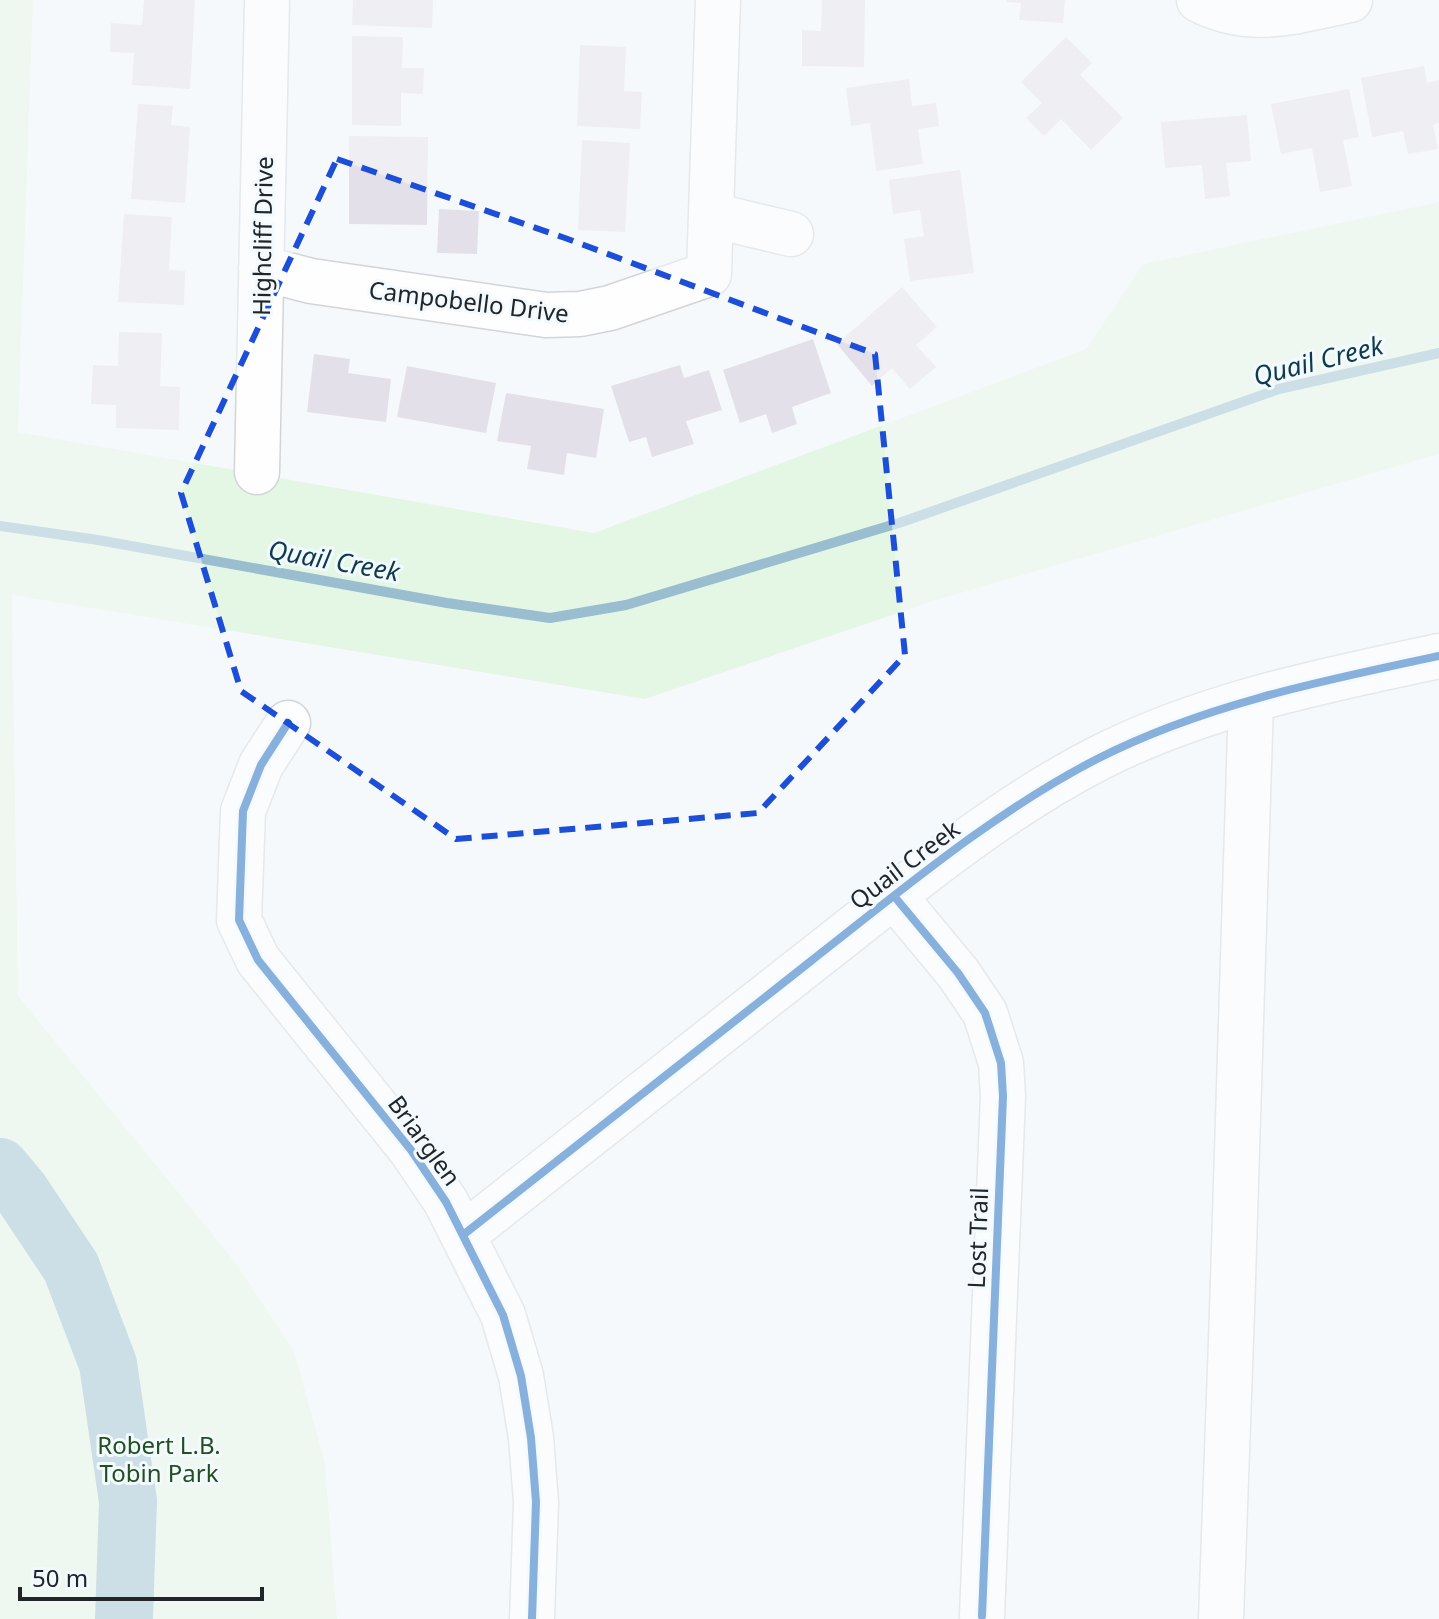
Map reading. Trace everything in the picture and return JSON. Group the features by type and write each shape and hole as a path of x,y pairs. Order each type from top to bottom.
{"street":[{"name":"Highcliff Drive","path":"257,472 267,0"},
{"name":"Campobello Drive","path":"261,268 327,283 546,315 580,314 610,308 709,274 718,0"},
{"path":"1199,0 1216,9 1271,16 1350,0"},
{"path":"711,215 791,234"},
{"name":"Quail Creek","path":"463,1235 894,896 1002,815 1098,758 1187,720 1321,681 1439,656"},
{"path":"1221,1619 1251,701"},
{"name":"Briarglen","path":"288,723 261,765 243,811 239,920 258,960 411,1150 446,1202 503,1315 521,1376 531,1438 536,1502 532,1619"},
{"name":"Lost Trail","path":"894,896 958,973 985,1013 1001,1063 1003,1096 982,1616"}],"highlighted area":[{"path":"337,159 565,238 875,354 905,655 758,813 456,839 241,691 181,493"}],"green space":[{"name":"Robert L.B. Tobin Park","path":"0,0 33,0 18,432 594,533 1086,349 1143,264 1439,202 1439,454 933,601 645,699 12,595 18,996 235,1262 294,1351 325,1463 337,1619 0,1619"}],"building":[{"path":"144,0 195,0 190,89 132,85 134,53 110,52 111,23 142,25"},
{"path":"353,0 433,0 432,28 352,25"},
{"path":"822,0 865,0 864,67 802,66 802,30 821,31"},
{"path":"1007,0 1065,0 1063,23 1019,20 1021,3"},
{"path":"352,36 403,37 402,68 424,68 423,94 401,93 401,126 352,125"},
{"path":"1066,37 1092,63 1080,75 1123,118 1091,150 1061,119 1044,136 1026,118 1042,103 1021,82"},
{"path":"580,45 626,47 624,91 642,92 640,129 577,126"},
{"path":"1424,66 1427,83 1439,80 1439,123 1433,125 1438,149 1408,154 1403,131 1372,137 1361,78"},
{"path":"909,79 912,106 936,103 939,126 918,129 923,164 876,171 870,123 851,126 846,88"},
{"path":"1349,89 1359,137 1343,140 1352,186 1320,192 1312,148 1281,154 1271,104"},
{"path":"138,104 173,106 171,125 190,127 185,203 131,199"},
{"path":"1247,115 1251,161 1226,163 1230,196 1205,199 1202,165 1165,168 1161,122"},
{"path":"349,136 428,137 427,225 349,224"},
{"path":"582,140 630,143 625,232 578,230"},
{"path":"960,170 974,273 910,281 904,239 924,236 920,210 893,214 889,180"},
{"path":"439,209 479,211 477,254 437,253"},
{"path":"124,214 172,217 169,270 185,271 184,305 118,302"},
{"path":"902,287 937,327 916,345 936,367 910,389 892,368 872,386 837,344"},
{"path":"119,332 162,333 160,386 180,387 179,430 116,428 116,405 91,404 93,365 118,366"},
{"path":"813,339 831,393 792,407 797,424 772,433 766,414 740,423 723,370"},
{"path":"314,354 350,359 348,373 391,379 386,422 307,412"},
{"path":"680,365 684,378 709,370 722,410 686,421 694,444 652,457 646,437 629,442 611,386"},
{"path":"407,366 496,383 486,433 397,417"},
{"path":"506,393 604,409 596,458 567,453 564,475 527,469 531,446 497,441"}],"waterway":[{"name":"Quail Creek","path":"0,526 550,618 626,605 902,522 1279,389 1439,353"},
{"path":"0,1167 21,1192 71,1267 108,1364 128,1501 124,1619"}],"cycle path":[{"path":"463,1235 914,880 985,827 1059,780 1137,740 1221,709 1308,685 1439,656"},
{"path":"288,723 261,765 243,811 239,920 258,960 411,1150 446,1202 503,1315 521,1376 531,1438 536,1502 532,1619"},
{"path":"894,896 958,973 985,1013 1001,1063 1003,1096 982,1616"}]}
